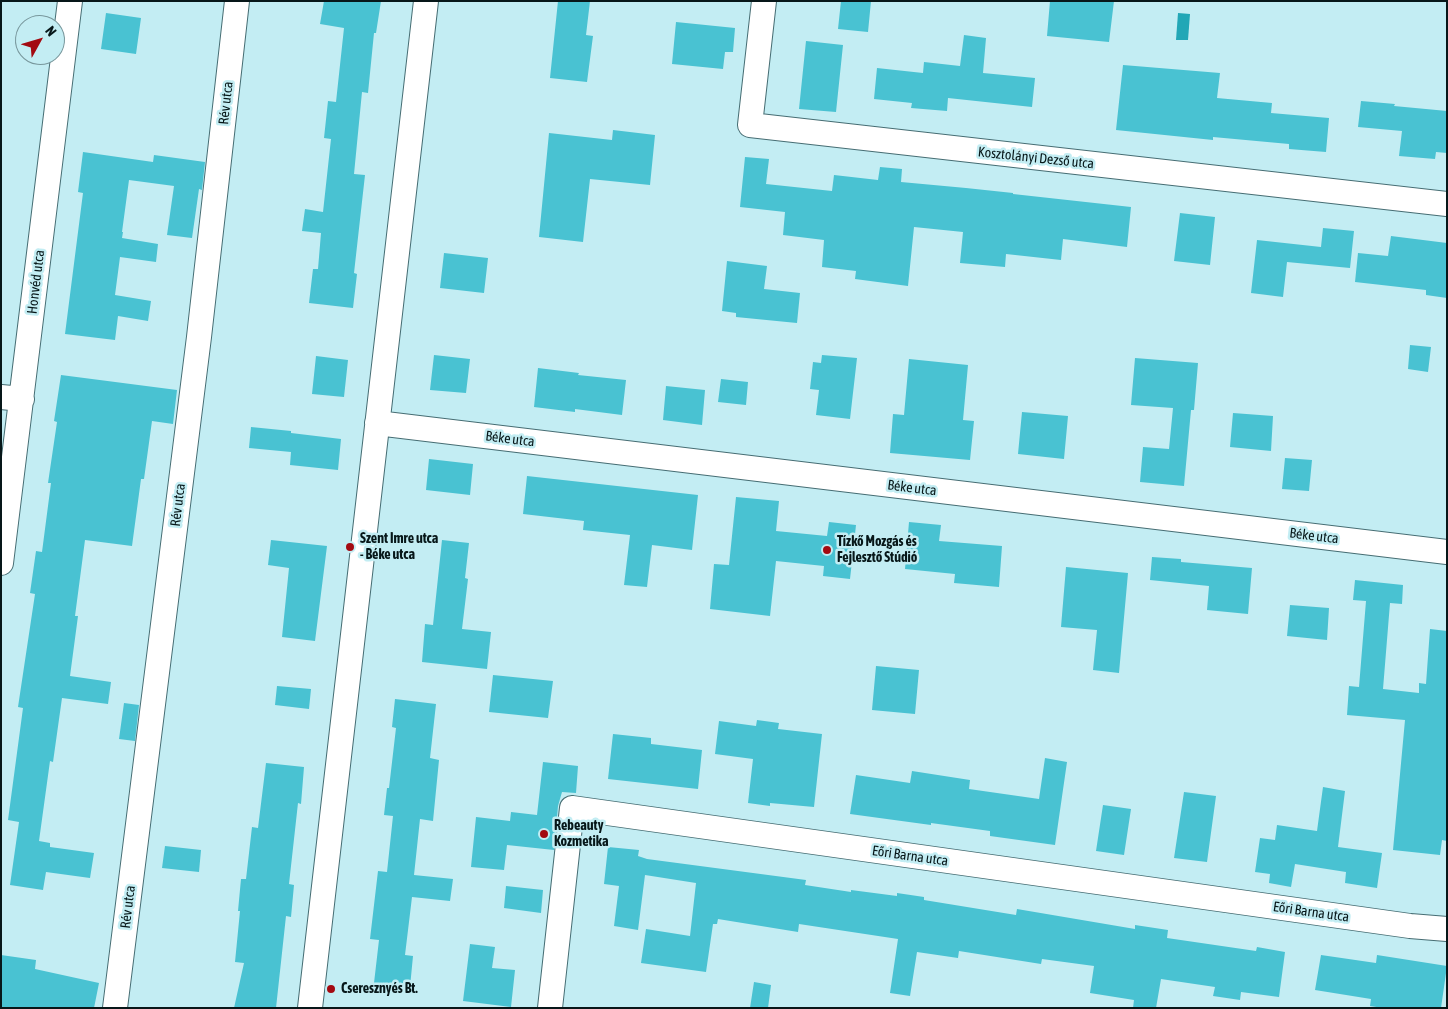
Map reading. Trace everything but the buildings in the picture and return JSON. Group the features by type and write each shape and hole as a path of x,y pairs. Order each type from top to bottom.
{"street":[{"name":"Honvéd utca","path":"1,563 12,398 70,1"},
{"name":"Rév utca","path":"115,1008 200,338 237,1"},
{"path":"310,1008 426,1"},
{"name":"Kosztolányi Dezső utca","path":"764,1 750,125 1447,204"},
{"name":"Béke utca","path":"377,423 1447,552"},
{"name":"Eőri Barna utca","path":"550,1008 572,808 1410,926 1447,928"}],"water":[{"path":"1178,13 1190,14 1188,40 1176,40"}],"place":[{"name":"Szent Imre utca - Béke utca","path":"350,547"},
{"name":"Tízkő Mozgás és Fejlesztő Stúdió","path":"827,550"},
{"name":"Rebeauty Kozmetika","path":"544,834"},
{"name":"Cseresznyés Bt.","path":"331,989"}]}
